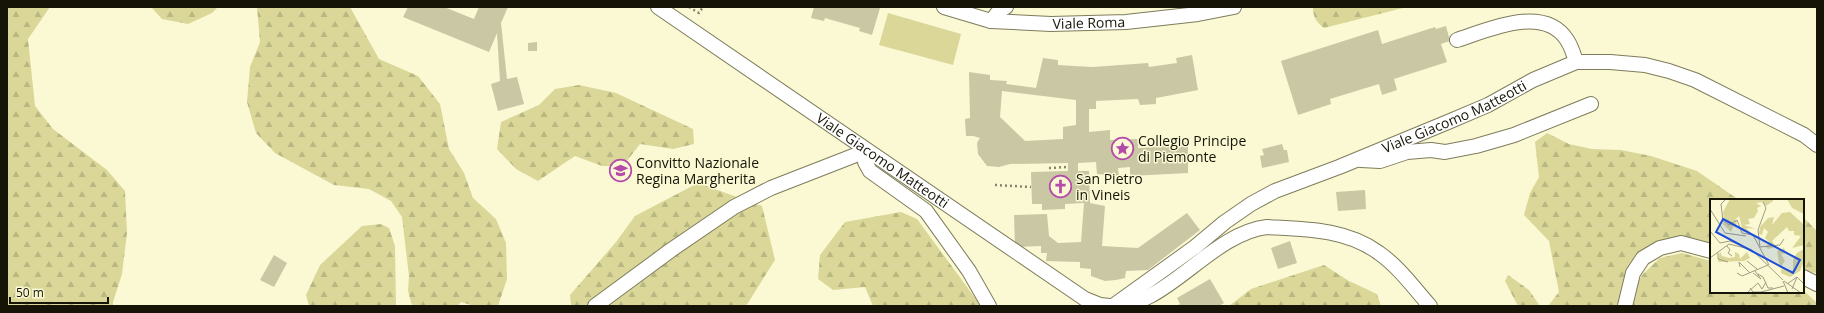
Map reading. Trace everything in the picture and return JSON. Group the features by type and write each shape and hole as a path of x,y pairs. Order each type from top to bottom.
{"street":[{"name":"Viale Giacomo Matteotti","path":"658,7 866,151 1085,299 1100,305 1112,306 1195,247 1225,222 1251,204 1275,191 1356,160 1488,105 1533,80 1576,62 1610,62 1645,65 1696,80 1804,135 1817,145"},
{"name":"Viale Roma","path":"944,7 991,21 1051,24 1126,22 1198,14 1234,7"},
{"path":"991,21 999,11 1006,7"},
{"path":"1457,40 1525,20 1539,22 1551,25 1567,39 1576,62"},
{"path":"1356,160 1380,161 1407,152 1432,150 1446,152 1476,146 1514,135 1591,104"},
{"path":"595,306 671,250 734,207 771,188 866,151 865,162 870,171 926,211 970,271 989,306"},
{"path":"1112,306 1139,301 1150,297 1172,283 1200,260 1227,243 1253,230 1267,227 1322,230 1356,240 1369,246 1391,263 1430,306"},
{"path":"1624,306 1633,273 1643,258 1660,248 1681,243 1710,252"},
{"path":"1804,278 1817,284"}],"path":[{"path":"689,7 699,14 703,7"},
{"path":"1049,168 1068,167"},
{"path":"995,185 1031,187"}],"green space":[{"path":"7,7 50,7 28,39 35,106 53,129 107,170 125,191 127,233 122,274 113,306 7,306"},
{"path":"151,7 218,7 212,13 188,24 162,19"},
{"path":"257,7 350,7 379,59 418,76 440,104 449,149 464,173 473,198 496,219 506,243 507,279 498,306 474,306 461,302 458,306 412,306 408,291 409,276 402,217 391,201 369,189 334,185 275,153 256,133 247,102 250,67 260,42"},
{"path":"1313,7 1407,7 1324,28 1316,19"},
{"path":"888,13 961,34 953,65 879,45"},
{"path":"579,85 616,93 693,129 694,144 673,149 640,144 623,166 602,166 575,156 538,181 516,169 497,149 501,122 539,105 555,89"},
{"path":"1547,133 1569,144 1592,149 1621,150 1651,156 1697,171 1738,199 1710,199 1710,247 1683,240 1656,242 1633,261 1627,273 1620,306 1548,306 1559,292 1549,241 1524,215 1530,193 1539,177 1535,142"},
{"path":"698,183 762,206 775,260 746,306 571,306 570,295 616,242 635,216"},
{"path":"901,212 917,219 981,306 873,306 865,287 833,290 818,279 820,255 845,222"},
{"path":"1804,218 1817,231 1816,273 1804,270"},
{"path":"381,224 389,228 395,246 396,306 309,306 306,295 320,265 362,226"},
{"path":"1682,253 1710,261 1710,293 1804,293 1804,291 1817,303 1817,306 1630,306 1634,288 1643,274 1660,258"},
{"path":"1324,265 1349,281 1377,294 1381,306 1229,306 1251,289"},
{"path":"1508,275 1529,290 1540,306 1518,306 1505,281"}],"building":[{"path":"408,7 444,7 474,19 479,7 508,7 501,23 507,79 517,77 524,104 498,111 491,84 500,81 497,33 489,52 403,17"},
{"path":"814,7 880,8 872,35 859,31 860,28 825,18 824,21 811,18"},
{"path":"1446,26 1450,41 1441,44 1447,62 1394,79 1397,90 1382,95 1379,84 1330,99 1331,104 1298,115 1281,61 1378,30 1382,44 1435,27 1436,29"},
{"path":"537,42 537,51 528,51 528,43"},
{"path":"1192,55 1198,90 1156,98 1156,104 1140,105 1138,99 1096,101 1096,109 1089,109 1089,132 1110,130 1110,140 1138,139 1138,148 1156,147 1157,143 1188,142 1188,173 1130,176 1130,167 1118,168 1119,176 1097,174 1096,162 1078,163 1078,171 1089,171 1090,203 1105,206 1102,246 1138,248 1187,213 1200,230 1148,270 1126,271 1125,278 1116,280 1105,281 1091,276 1091,269 1080,268 1080,262 1046,261 1047,253 1041,253 1041,246 1015,247 1014,215 1047,214 1049,236 1058,243 1081,242 1084,203 1065,204 1065,209 1042,210 1042,204 1032,204 1031,172 1068,171 1068,163 1010,164 999,167 987,166 978,154 977,143 980,138 966,136 965,119 970,118 969,72 990,75 990,80 1007,81 1006,84 1036,88 1043,58 1058,60 1058,65 1093,67 1148,63 1149,67 1177,63 1176,58","holes":["1002,91 1076,100 1076,125 1063,127 1063,139 1025,141 1000,117"]},
{"path":"1282,144 1284,150 1287,150 1289,162 1262,168 1260,156 1264,155 1262,149"},
{"path":"1365,190 1366,209 1338,211 1336,192"},
{"path":"1290,241 1297,263 1278,269 1271,248"},
{"path":"274,255 287,263 274,287 260,280"},
{"path":"1210,279 1224,303 1219,306 1176,306 1180,304 1177,298"}],"place":[{"name":"Collegio Principe di Piemonte","path":"1122,149"},
{"name":"Convitto Nazionale Regina Margherita","path":"620,171"},
{"name":"San Pietro in Vineis","path":"1061,187"}]}
